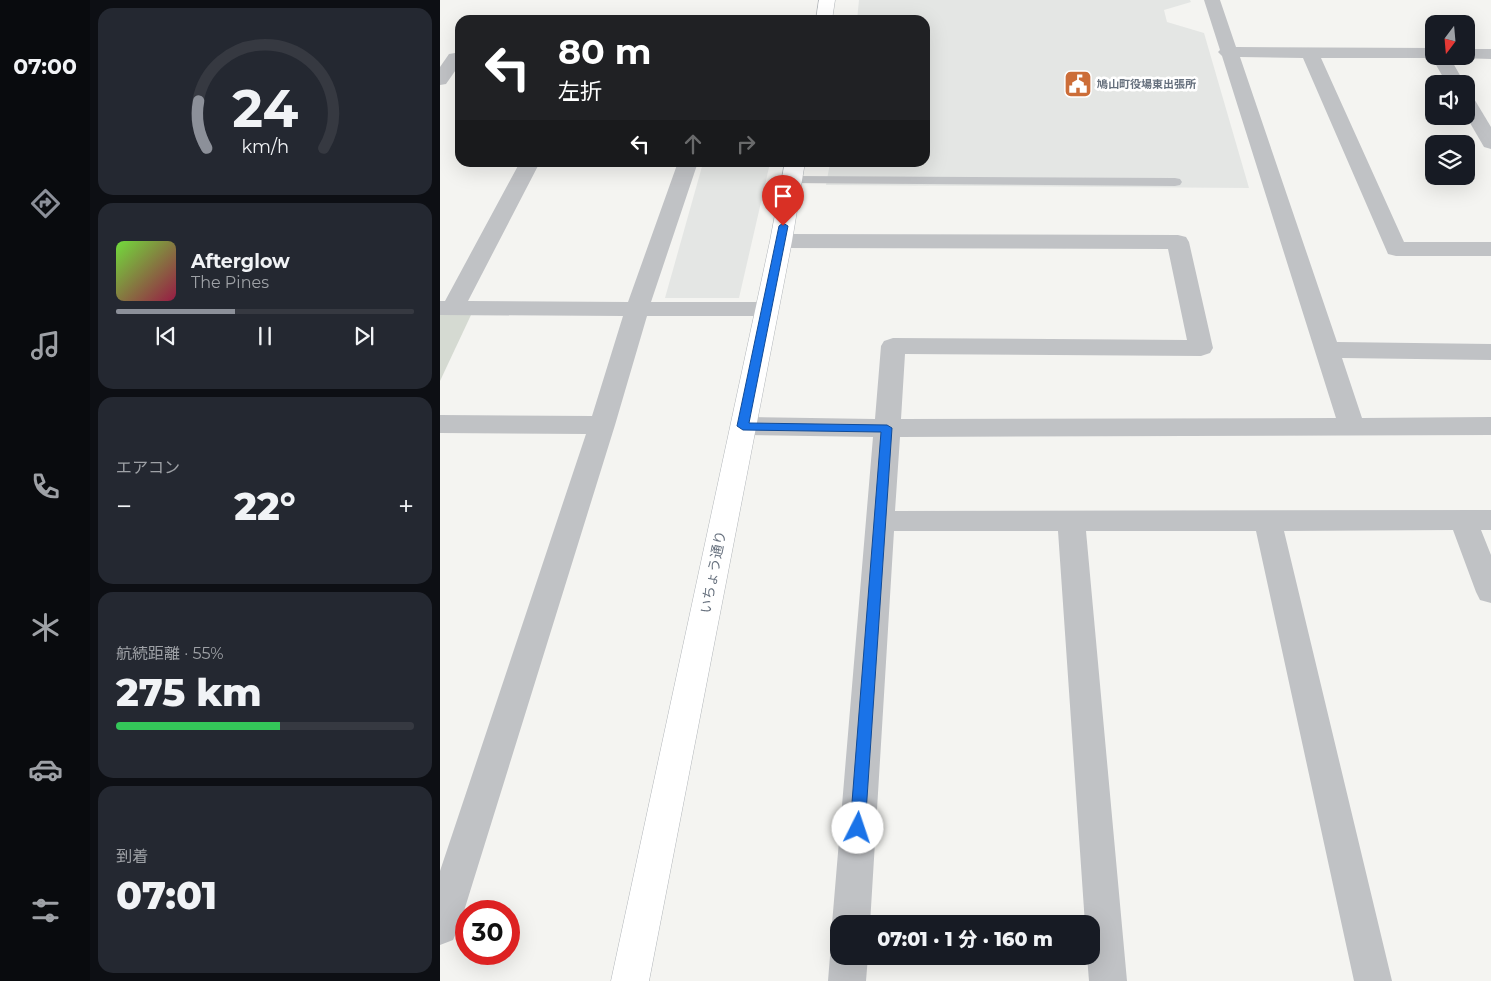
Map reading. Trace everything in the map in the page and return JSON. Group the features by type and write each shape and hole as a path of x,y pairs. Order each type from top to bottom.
{"street":[{"path":"825,15 827,0"},
{"path":"1212,0 1227,52 1273,182 1352,426"},
{"path":"1227,52 1425,53"},
{"path":"1310,53 1396,249 1491,249"},
{"path":"1475,54 1491,54"},
{"path":"440,80 452,58"},
{"path":"1475,116 1491,142"},
{"path":"527,167 447,308 766,309"},
{"path":"440,927 602,425 637,309 686,167"},
{"name":"いちょう通り","path":"630,981 781,241 793,171"},
{"path":"781,241 1178,242 1201,348 893,346 852,915"},
{"path":"1327,350 1491,352"},
{"path":"440,424 602,425"},
{"path":"743,426 887,428 1491,426"},
{"path":"879,521 1477,520 1491,592"},
{"path":"1071,521 1108,981"},
{"path":"1268,521 1373,981"},
{"path":"847,981 848,965"}],"lane":[{"path":"793,171 1175,182"}],"shaded area":[{"path":"859,0 1190,0 1191,2 1164,10 1167,22 1204,33 1249,188 826,185 829,167 930,167 930,15 858,15"},
{"path":"702,167 769,167 739,298 665,298"},
{"path":"440,315 471,315 440,381"}],"place":[{"name":"鳩山町役場東出張所","path":"1078,84"}],"route":[{"path":"783,226 743,426 887,428 858,828"}]}
